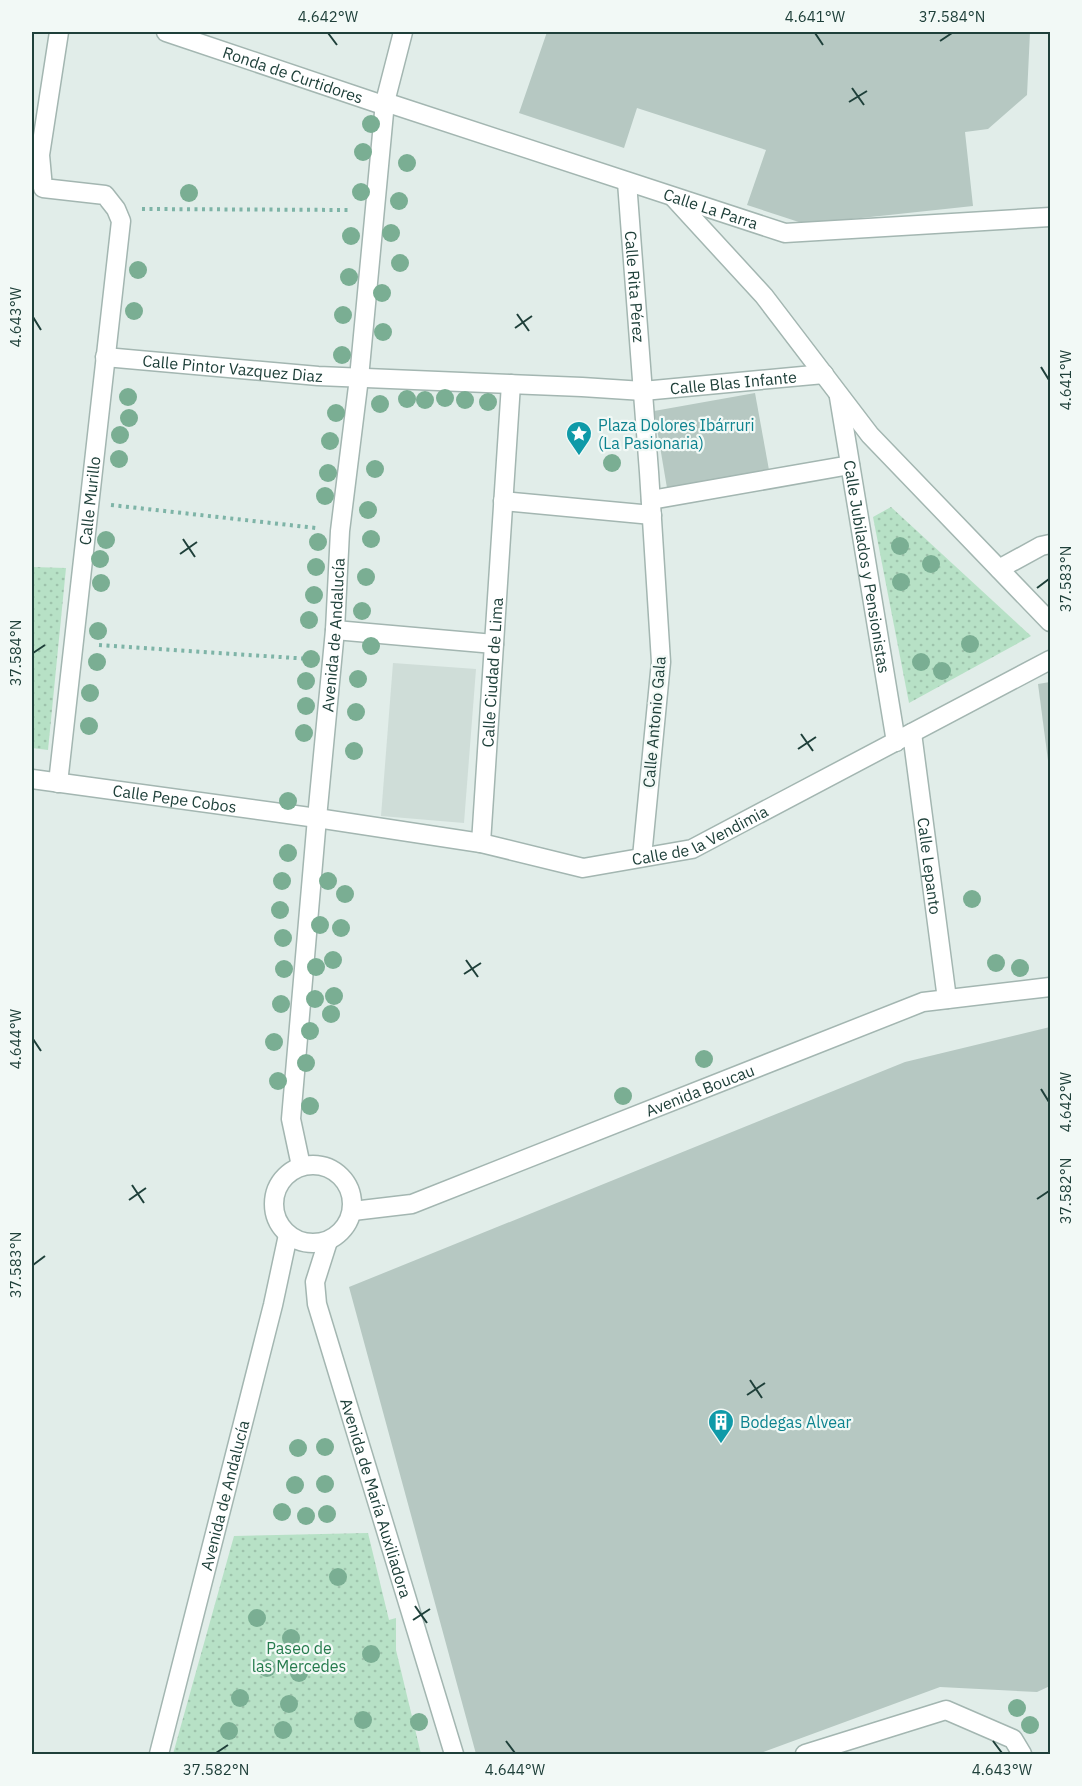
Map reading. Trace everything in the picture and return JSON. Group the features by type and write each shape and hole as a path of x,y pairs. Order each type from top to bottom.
{"street":[{"path":"59,32 40,155 43,188 105,195 119,215"},
{"name":"Ronda de Curtidores","path":"166,32 380,104 386,102"},
{"name":"Avenida de Andalucía","path":"302,1166 291,1119 316,818 335,630 340,531 359,378 386,102 403,32"},
{"name":"Calle La Parra","path":"386,102 785,233 1050,217"},
{"name":"Calle Rita Pérez","path":"627,182 643,391"},
{"name":"Calle Jubilados y Pensionistas","path":"673,197 764,296 870,435 1050,622"},
{"name":"Calle Murillo","path":"58,783 119,215"},
{"name":"Calle Pintor Vazquez Diaz","path":"105,357 359,378"},
{"name":"Calle Blas Infante","path":"643,391 824,374"},
{"path":"359,378 643,391 651,507"},
{"path":"511,384 503,501 651,507 850,465"},
{"name":"Calle Jubilados y Pensionistas","path":"838,392 896,742"},
{"name":"Calle Ciudad de Lima","path":"481,843 503,501"},
{"name":"Calle Antonio Gala","path":"642,857 661,662 651,507"},
{"path":"999,569 1041,546 1050,544"},
{"path":"335,630 494,644"},
{"name":"Calle de la Vendimia","path":"316,818 481,843 583,868 692,849 1050,660"},
{"name":"Calle Lepanto","path":"912,733 947,999"},
{"name":"Calle Pepe Cobos","path":"32,779 316,818"},
{"name":"Avenida Boucau","path":"353,1211 412,1204 923,1002 1050,987"},
{"path":"318,1164 333,1169 345,1180 352,1195 353,1211 344,1229 328,1241 314,1244 300,1242 288,1235 278,1222 273,1205 277,1188 286,1174 302,1166 318,1164"},
{"name":"Avenida de Andalucía","path":"159,1755 273,1305 288,1235"},
{"name":"Avenida de María Auxiliadora","path":"328,1241 315,1282 317,1304 454,1755"},
{"path":"805,1755 946,1710 1013,1739 1022,1755"}],"path":[{"path":"119,215 375,210"},
{"path":"89,503 340,531"},
{"path":"74,643 331,660"}],"shaded area":[{"path":"393,663 476,669 464,823 381,816"}],"green space":[{"path":"891,507 1031,636 909,703 873,517"},
{"path":"32,567 66,568 48,750 32,748"},
{"name":"Paseo de las Mercedes","path":"368,1533 389,1620 396,1618 396,1650 421,1754 173,1754 234,1536"}],"building":[{"path":"547,32 1030,32 1027,95 988,129 965,132 973,206 805,224 747,205 766,150 637,108 624,148 519,113"},
{"path":"755,393 769,470 667,488 654,411"},
{"path":"1050,682 1050,768 1049,768 1038,684"},
{"name":"Bodegas Alvear","path":"1050,1027 1050,1686 1037,1692 940,1687 758,1754 476,1754 349,1287 905,1062"}],"place":[{"name":"Plaza Dolores Ibárruri (La Pasionaria)","path":"579,457"},
{"name":"Bodegas Alvear","path":"721,1445"}]}
